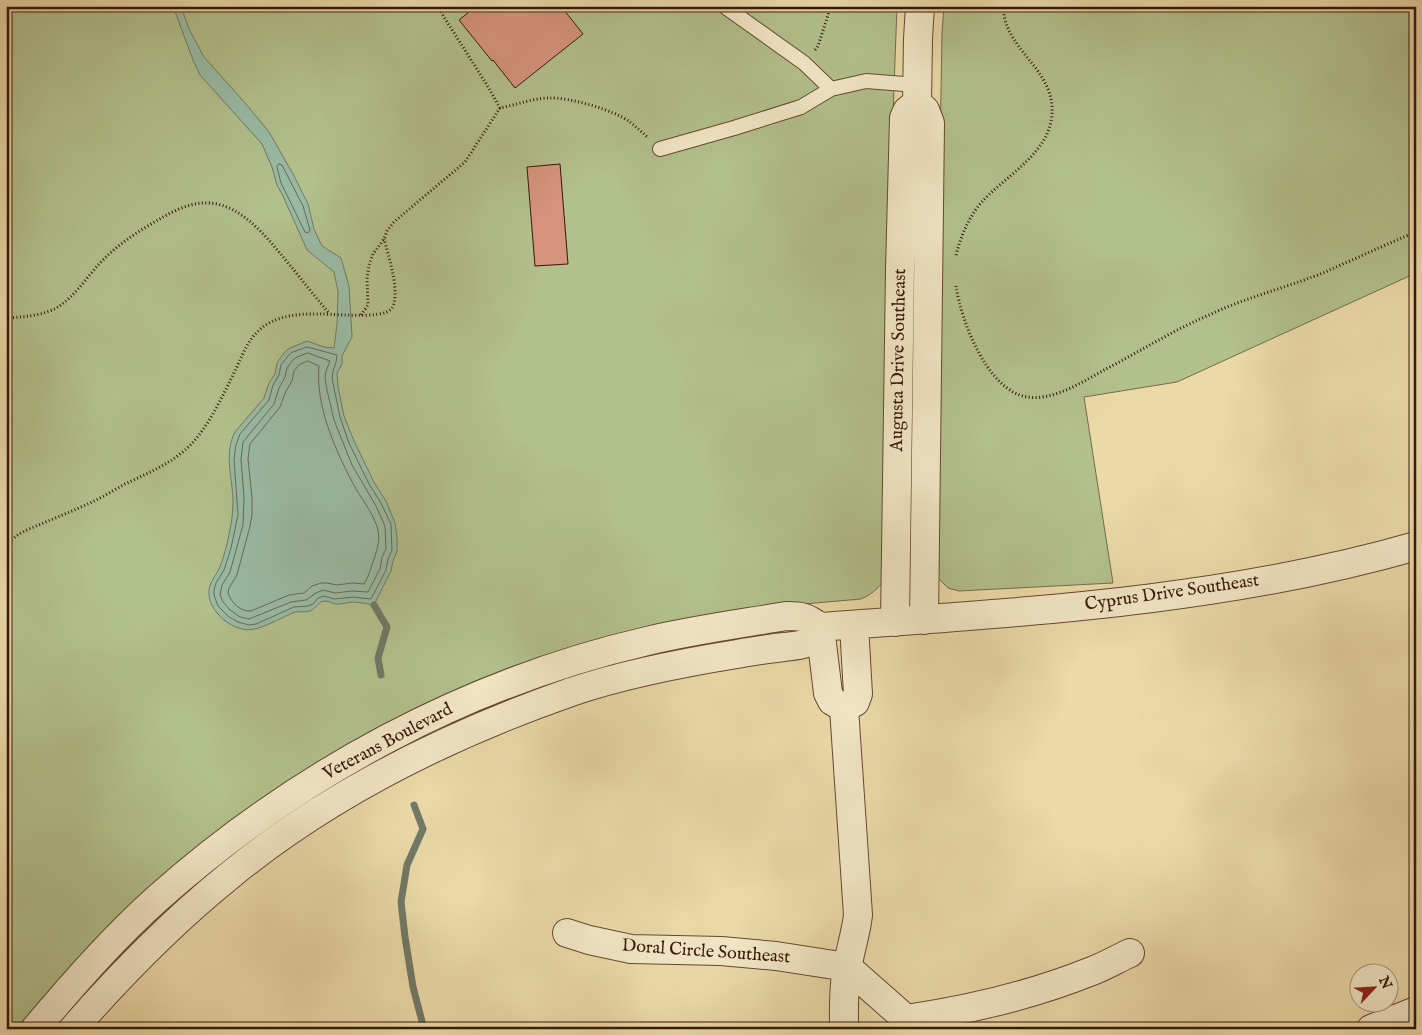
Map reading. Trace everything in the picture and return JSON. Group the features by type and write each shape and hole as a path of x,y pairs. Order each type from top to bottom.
{"street":[{"path":"917,94 920,6"},
{"name":"Augusta Drive Southeast","path":"917,94 930,123 924,620"},
{"name":"Augusta Drive Southeast","path":"895,622 904,118 917,94"},
{"name":"Cyprus Drive Southeast","path":"924,620 1143,600 1231,587 1319,570 1416,546"},
{"name":"Veterans Boulevard","path":"35,1029 70,988 120,935 158,898 199,863 286,799 331,770 442,712 491,690 593,655 698,630 786,616 808,618 820,627 924,620"},
{"path":"844,708 855,702 858,694 854,625"},
{"path":"820,627 828,693 832,701 844,708"},
{"name":"Veterans Boulevard","path":"73,1029 149,947 230,875 273,842 318,812 388,771 428,750 477,728 578,690 630,675 683,663 804,644 812,640 820,627"},
{"path":"844,708 858,915 843,997 844,1029"},
{"name":"Doral Circle Southeast","path":"567,933 631,949 722,951 776,956 847,967"},
{"path":"847,967 906,1020 988,1004 1041,989 1092,971 1130,953"},
{"path":"1371,1029 1416,1011"}],"lane":[{"path":"724,6 804,63 831,89"},
{"path":"660,149 802,107 831,89 866,80 917,94"}],"path":[{"path":"437,6 500,108"},
{"path":"804,63 818,46 831,6"},
{"path":"955,263 959,242 972,214 988,195 1032,156 1046,136 1052,118 1052,107 1048,90 1033,64 1011,36 1004,19 1003,6"},
{"path":"361,315 368,305 366,279 368,265 387,232 394,222 466,162 500,108 540,98 572,99 628,121 660,149"},
{"path":"6,318 43,313 59,306 110,253 146,226 190,205 208,203 234,210 258,228 330,314"},
{"path":"955,282 967,328 976,347 993,374 1000,383 1018,395 1037,398 1056,394 1082,382 1209,314 1314,277 1416,232"},
{"path":"6,544 19,534 92,502 178,456 197,438 211,416 251,338 268,324 280,318 294,315 384,314 392,308 394,302 393,276 384,240"}],"shaded area":[{"path":"6,6 897,6 893,115 884,581 868,596 861,599 781,606 349,747 23,1029 6,1029"},
{"path":"944,6 1416,6 1416,273 1177,382 1084,397 1113,583 959,591 948,588 938,578 939,211"}],"water":[{"path":"173,6 181,6 189,29 204,57 269,132 308,204 314,229 322,246 341,258 349,286 352,337 342,356 342,364 337,373 338,387 344,416 374,482 386,501 395,523 397,537 397,551 391,571 374,605 352,602 336,604 323,601 310,611 295,612 261,627 247,630 240,629 224,620 216,612 210,601 210,586 220,567 232,521 233,499 229,456 235,432 264,398 269,383 275,374 277,363 288,349 307,341 324,347 334,348 338,292 334,272 307,250 277,185 262,144 200,75"}],"building":[{"path":"463,6 568,6 564,10 583,34 515,88 459,20 468,13"},
{"path":"560,164 568,264 535,266 527,167"}],"waterway":[{"path":"374,605 387,627 378,658 381,675"},
{"path":"414,805 423,829 407,865 401,902 413,987 424,1029"}]}
